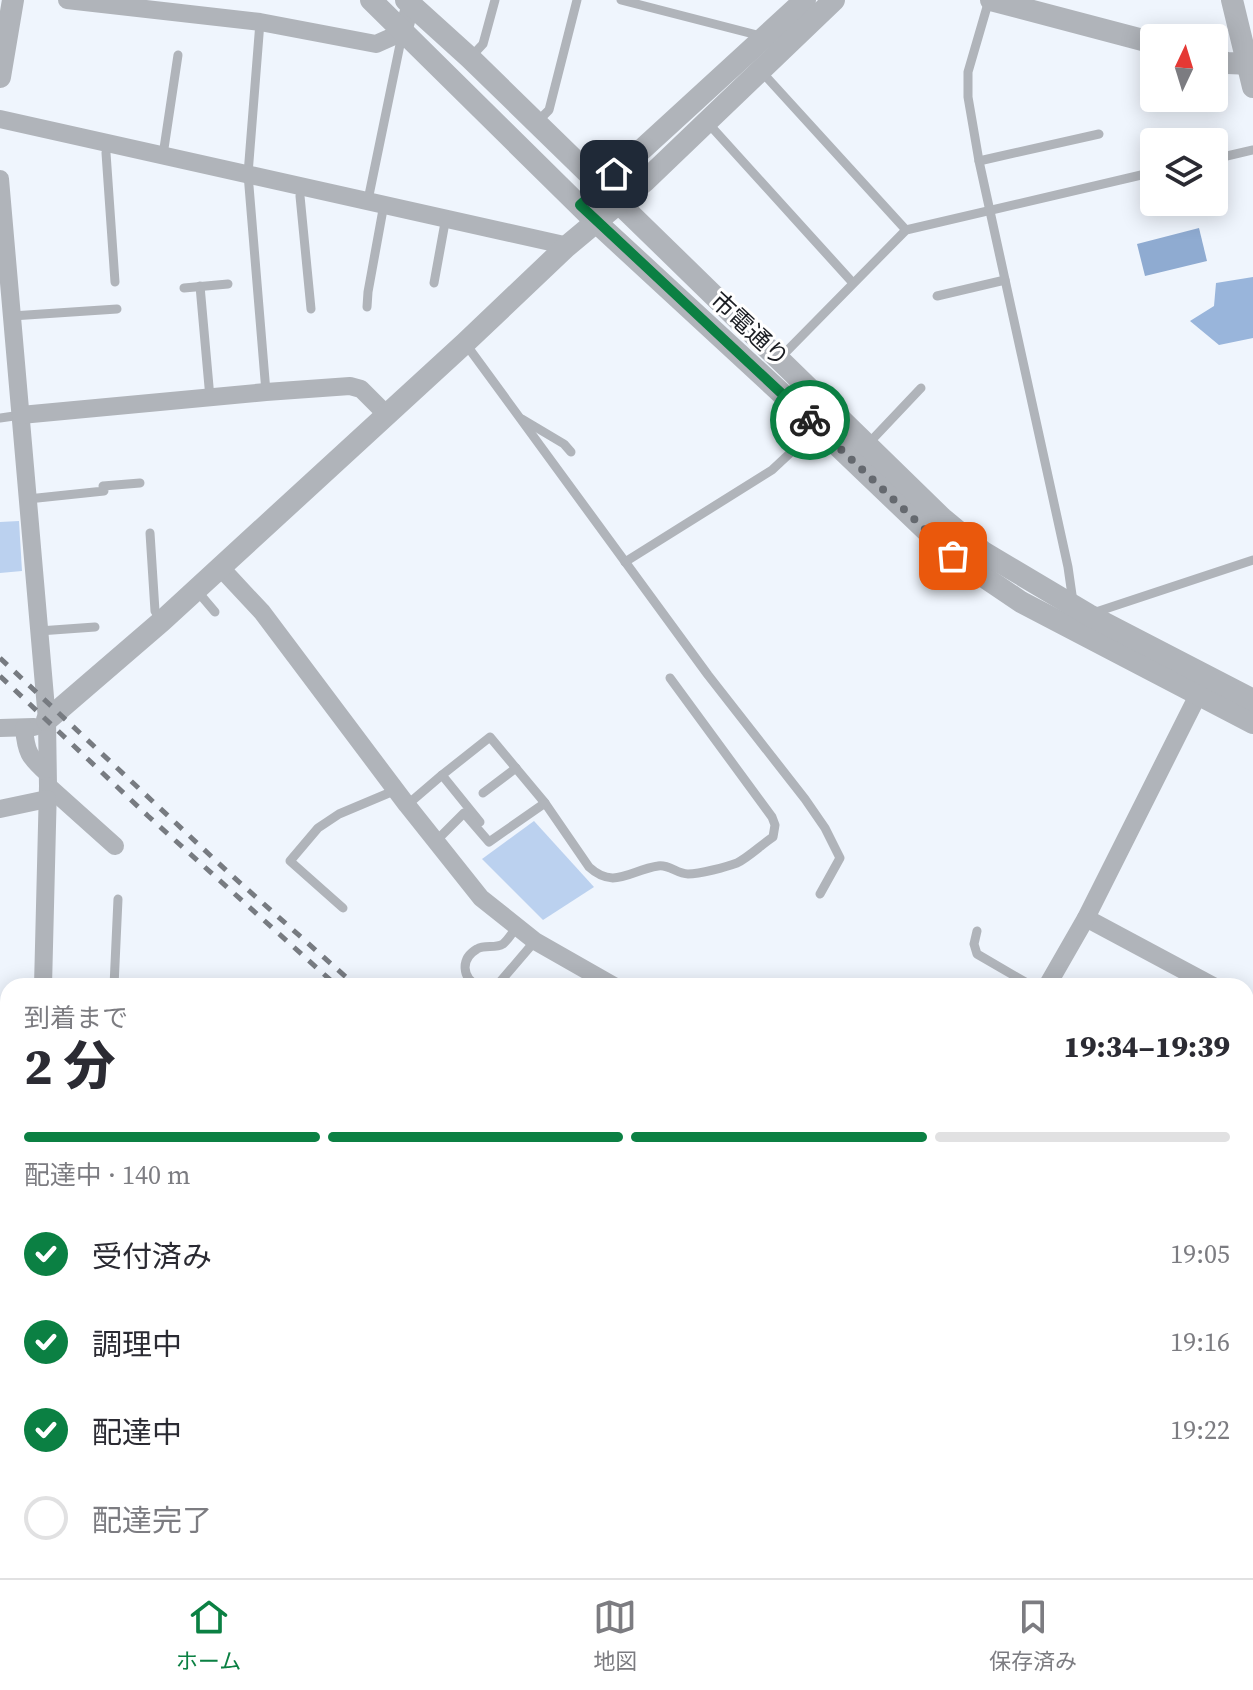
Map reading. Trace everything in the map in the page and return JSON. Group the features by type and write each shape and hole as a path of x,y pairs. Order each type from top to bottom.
{"street":[{"path":"0,77 13,0"},
{"path":"67,0 260,22 376,44 403,32 410,2"},
{"name":"市電通り","path":"371,0 596,222 953,556 1021,602 1253,723"},
{"path":"580,205 805,0"},
{"path":"0,728 35,727 47,720 162,621 566,247 645,181 834,0"},
{"path":"990,0 1034,6 1140,39"},
{"path":"1232,0 1250,64 1253,87"},
{"name":"市電通り","path":"410,2 942,518 983,552 1081,610 1253,700"},
{"path":"1228,63 1250,64"},
{"path":"0,119 446,217 566,247"},
{"path":"0,179 4,288 12,316 7,345 21,415 47,720 43,978"},
{"path":"21,415 266,392 355,387 361,389 386,414"},
{"path":"220,567 262,612 481,898 535,941 600,978"},
{"path":"1052,978 1086,918 1198,695"},
{"path":"24,728 26,748 47,786 115,846"},
{"path":"0,809 47,786"},
{"path":"1086,918 1198,978"}],"lane":[{"path":"470,58 483,44 495,0"},
{"path":"536,123 549,110 577,0"},
{"path":"621,0 764,37"},
{"path":"990,0 968,72 968,97 989,209 1068,567 1081,610 1253,560"},
{"path":"260,22 248,174 266,392"},
{"path":"367,307 376,202 403,32"},
{"path":"163,155 178,55"},
{"path":"760,70 906,230"},
{"path":"707,122 853,283"},
{"path":"979,161 1099,134"},
{"path":"108,143 106,153 115,282"},
{"path":"1228,156 1253,150"},
{"path":"780,358 906,230 1140,175"},
{"path":"302,187 300,196 311,309"},
{"path":"434,283 446,217"},
{"path":"937,296 1005,280"},
{"path":"184,288 228,284"},
{"path":"200,286 210,398"},
{"path":"12,316 117,309"},
{"path":"465,343 825,828 840,858 820,894"},
{"path":"867,446 921,388"},
{"path":"0,418 21,415"},
{"path":"516,415 564,444 571,452"},
{"path":"625,562 772,470 818,427"},
{"path":"28,499 104,491 103,486 140,483"},
{"path":"150,533 155,611 162,621"},
{"path":"195,589 215,612"},
{"path":"39,631 95,627"},
{"path":"343,908 290,861 318,828 339,814 402,798 442,775 490,737 544,801 589,867 599,876 610,879 664,865 692,874 738,862 773,837 775,825 670,678"},
{"path":"483,793 516,768"},
{"path":"442,775 491,836 544,801"},
{"path":"436,841 464,813 489,842 544,801"},
{"path":"114,978 118,899"},
{"path":"468,978 465,965 468,957 476,949 503,944 516,928"},
{"path":"977,931 974,944 977,954 1018,978"},
{"path":"503,978 535,941"}],"shaded area":[{"path":"1199,228 1207,261 1145,276 1137,244"},
{"path":"1253,277 1253,338 1219,345 1190,321 1214,306 1216,283"},
{"path":"19,521 22,571 0,573 0,522"},
{"path":"534,821 594,887 543,920 482,859"}],"railway":[{"path":"0,658 229,873 347,978"},
{"path":"0,676 148,816 328,978"}],"way so far":[{"path":"810,420 953,556"}],"route":[{"path":"614,174 580,205 810,420"}]}
